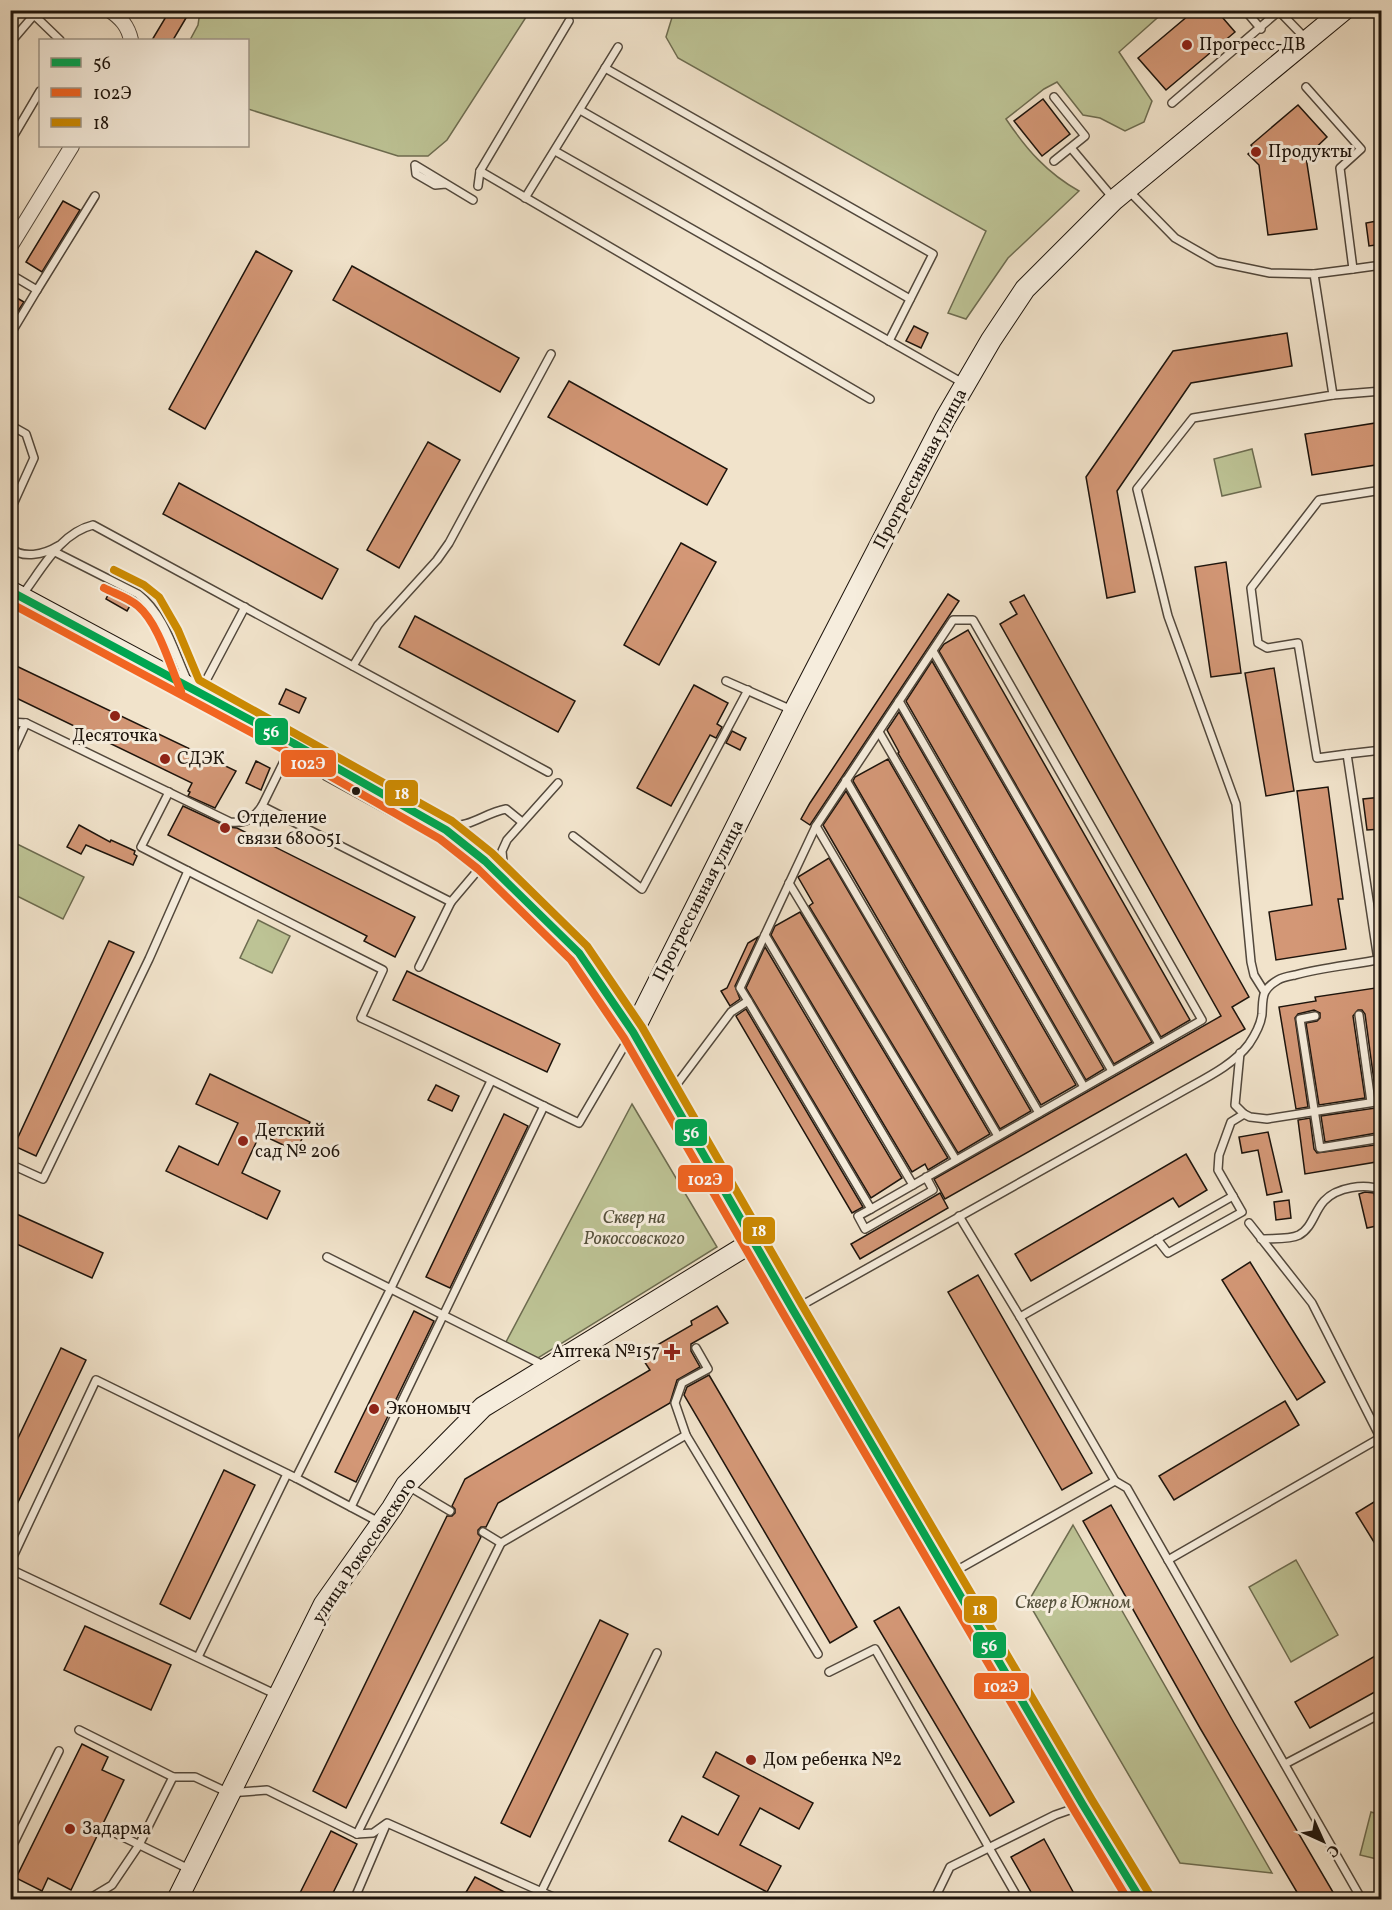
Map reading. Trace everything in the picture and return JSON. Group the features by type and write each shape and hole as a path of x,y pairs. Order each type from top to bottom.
{"street":[{"path":"109,10 127,26 131,39"},
{"name":"Прогрессивная улица","path":"633,1032 794,711 945,419 991,340 1025,290 1121,195 1344,10"},
{"path":"10,247 71,147"},
{"path":"16,593 298,745 438,825 485,861 579,953 633,1032 793,1310 1140,1899"},
{"name":"улица Рокоссовского","path":"177,1899 324,1604 406,1485 483,1407 754,1241"}],"lane":[{"path":"1245,10 1261,28"},
{"path":"1172,103 1279,11 1307,41"},
{"path":"10,43 34,15 59,39"},
{"path":"478,186 480,171 569,21"},
{"path":"525,198 618,47"},
{"path":"605,68 933,254 889,341"},
{"path":"1306,87 1361,149 1340,168 1353,269"},
{"path":"10,142 39,93"},
{"path":"1054,97 1085,136 1054,161"},
{"path":"580,110 910,299"},
{"path":"1071,148 1121,195 1176,238 1217,262 1270,273 1314,274 1382,265"},
{"path":"555,151 965,384"},
{"path":"480,171 870,399"},
{"path":"446,184 473,200"},
{"path":"10,335 95,196"},
{"path":"10,274 38,290"},
{"path":"1314,274 1333,395"},
{"path":"353,666 378,625 437,560 449,543 551,354"},
{"path":"1264,991 1254,975 1251,962 1236,804 1168,616 1137,489 1193,418 1333,395 1382,391"},
{"path":"10,425 26,434 34,458 10,511"},
{"path":"1382,490 1320,500 1251,588 1258,643 1267,648 1298,643 1317,758 1382,750"},
{"path":"16,593 71,534 93,525 548,772"},
{"path":"10,547 26,556 60,545"},
{"path":"55,552 138,594 150,603 196,689"},
{"path":"196,689 245,607"},
{"path":"871,1209 740,988 816,826 954,620 973,620 1202,1020 1159,1044 926,1177 871,1209 858,1216 866,1229 933,1190 926,1177"},
{"path":"933,651 1159,1044"},
{"path":"726,681 794,711"},
{"path":"573,836 642,889 747,690"},
{"path":"899,701 1112,1071"},
{"path":"1382,719 1382,733"},
{"path":"10,722 26,723 230,822 240,823 256,815 298,745"},
{"path":"10,758 26,723"},
{"path":"879,732 1084,1087"},
{"path":"793,1310 1174,1096 1240,1053 1256,1032 1262,1016 1261,1003 1264,991 1279,979 1379,959 1347,754"},
{"path":"846,780 1039,1113"},
{"path":"508,883 502,866 502,851 507,840 558,783"},
{"path":"169,792 141,847 383,970 361,1018 436,1051 491,1081 579,1123 633,1032"},
{"path":"262,806 451,902"},
{"path":"438,825 468,825 492,812 506,809 522,822"},
{"path":"816,826 998,1136"},
{"path":"419,967 451,902 485,861"},
{"path":"10,1164 43,1179 149,959 188,871"},
{"path":"789,883 956,1160"},
{"path":"765,935 913,1185"},
{"path":"669,1094 731,1012 748,1001"},
{"path":"1359,1015 1371,1102"},
{"path":"1315,1016 1300,1018 1320,1148 1382,1138"},
{"path":"1156,1239 1168,1253 1242,1212 1218,1170 1219,1155 1235,1104 1240,1053"},
{"path":"296,1478 392,1288 491,1081"},
{"path":"1235,1104 1250,1117 1267,1119 1382,1101"},
{"path":"351,1507 544,1106"},
{"path":"1231,1122 1244,1114"},
{"path":"1261,1239 1297,1236 1307,1229 1324,1200 1334,1194 1371,1185 1382,1190"},
{"path":"1020,1317 1233,1196"},
{"path":"959,1216 1115,1481 1127,1488 1362,1899"},
{"path":"1168,1560 1381,1440 1312,1303 1249,1223"},
{"path":"327,1257 547,1368"},
{"path":"696,1348 708,1369 682,1383 675,1403 686,1436 818,1654"},
{"path":"10,1563 96,1380 382,1523"},
{"path":"357,1834 501,1543 686,1436"},
{"path":"198,1657 287,1474"},
{"path":"949,1574 1115,1481"},
{"path":"406,1485 450,1511"},
{"path":"483,1532 501,1543"},
{"path":"10,1569 278,1696"},
{"path":"829,1672 874,1649 1019,1899"},
{"path":"542,1890 657,1653"},
{"path":"1285,1764 1382,1713"},
{"path":"79,1730 173,1778 195,1777 229,1793 267,1790 357,1834 373,1833 387,1823"},
{"path":"10,1851 59,1751"},
{"path":"87,1899 112,1885 139,1845 173,1778"},
{"path":"934,1899 950,1867 1055,1815 1083,1805"},
{"path":"387,1823 560,1899"},
{"path":"354,1899 387,1823"},
{"path":"115,1833 191,1870"}],"green space":[{"path":"200,10 530,11 447,140 428,156 398,156 249,109 249,39 191,39 198,25"},
{"path":"674,10 1165,11 1119,52 1152,101 1144,122 1125,131 1100,118 1083,115 1057,82 1044,89 1006,119 1038,160 1057,177 1079,191 1008,258 966,319 948,313 986,231 678,58 666,37"},
{"path":"1252,449 1261,487 1222,496 1214,459"},
{"path":"11,841 84,877 63,919 11,893"},
{"path":"258,920 290,936 272,973 240,958"},
{"name":"Сквер на Рокоссовского","path":"632,1104 717,1247 538,1358 506,1342"},
{"name":"Сквер в Южном","path":"1073,1525 1272,1873 1180,1863 1028,1602"},
{"path":"1296,1560 1338,1635 1291,1662 1249,1587"},
{"path":"1371,1812 1381,1815 1381,1860 1360,1855"}],"building":[{"path":"170,10 186,18 174,39 153,39"},
{"name":"Прогресс-ДВ","path":"1195,10 1216,10 1235,32 1166,90 1138,58"},
{"path":"1043,99 1070,134 1042,156 1014,121"},
{"path":"1298,105 1327,137 1306,157 1317,229 1268,235 1259,165 1248,154 1254,149 1251,145"},
{"path":"63,201 80,210 42,272 26,262"},
{"path":"1382,220 1382,244 1369,246 1366,223"},
{"path":"256,251 292,271 205,429 169,409"},
{"path":"352,266 519,358 500,392 333,300"},
{"path":"10,294 24,302 10,323"},
{"path":"914,326 928,333 921,348 906,341"},
{"path":"1287,333 1292,366 1191,383 1117,491 1135,592 1107,598 1086,477 1173,351"},
{"path":"569,381 727,469 707,505 548,417"},
{"path":"1382,422 1382,464 1312,475 1305,434"},
{"path":"428,442 460,460 399,568 367,550"},
{"path":"179,483 338,569 322,599 163,514"},
{"path":"681,543 716,562 659,665 624,645"},
{"path":"1226,562 1241,673 1211,677 1195,567"},
{"path":"112,587 134,599 127,611 106,599"},
{"path":"948,594 959,601 810,825 801,819 810,803"},
{"path":"1024,595 1249,997 1232,1007 1245,1029 945,1199 934,1179 1221,1016 1000,624 1017,614 1010,602"},
{"path":"415,616 575,701 558,732 399,647"},
{"path":"968,630 1190,1020 1161,1037 939,651 944,644"},
{"path":"932,661 1152,1042 1114,1064 906,701"},
{"path":"10,663 236,771 215,808 188,796 192,783 10,695"},
{"path":"1274,668 1294,791 1266,796 1245,673"},
{"path":"694,685 728,703 717,724 722,727 716,738 710,735 671,806 637,788"},
{"path":"286,689 306,698 299,713 279,704"},
{"path":"899,712 1104,1069 1086,1080 898,753 887,730"},
{"path":"732,731 746,738 740,750 726,743"},
{"path":"888,759 1076,1085 1041,1105 853,781 855,777"},
{"path":"256,761 270,768 261,790 246,783"},
{"path":"1328,787 1343,899 1338,899 1346,949 1276,960 1269,912 1312,905 1297,791"},
{"path":"846,791 1031,1111 1000,1129 823,825"},
{"path":"1382,797 1382,829 1367,830 1363,799"},
{"path":"183,806 228,827 237,828 415,917 395,957 364,941 367,936 168,835"},
{"path":"79,825 110,842 111,840 135,851 134,854 137,856 133,865 86,845 81,854 67,847"},
{"path":"829,858 990,1134 958,1153 809,906 813,903 798,877"},
{"path":"800,912 948,1158 928,1170 925,1164 912,1172 771,935 775,926"},
{"path":"758,937 735,986 740,999 730,1006 721,991 727,988 748,943"},
{"path":"109,941 134,952 36,1156 14,1146"},
{"path":"765,947 902,1178 871,1198 746,988"},
{"path":"407,971 560,1044 547,1072 393,1000"},
{"path":"1382,987 1382,1095 1376,1096 1365,1014 1362,1010 1358,1010 1353,1016 1365,1098 1319,1105 1306,1023 1317,1021 1320,1018 1320,1013 1314,1010 1298,1014 1295,1018 1308,1107 1296,1109 1279,1007 1316,1001 1315,997"},
{"path":"746,1009 863,1207 852,1213 737,1018 736,1016"},
{"path":"210,1074 310,1122 296,1151 260,1134 242,1173 280,1191 267,1219 166,1171 179,1146 218,1165 238,1123 196,1104"},
{"path":"436,1085 459,1096 452,1111 428,1100"},
{"path":"1382,1107 1382,1132 1325,1142 1321,1116"},
{"path":"504,1114 528,1126 450,1288 426,1277"},
{"path":"1310,1118 1314,1149 1317,1153 1382,1144 1382,1161 1305,1174 1298,1120"},
{"path":"1268,1132 1282,1192 1267,1195 1258,1150 1242,1153 1239,1137"},
{"path":"1186,1154 1207,1190 1179,1207 1173,1198 1031,1281 1015,1254"},
{"path":"940,1193 948,1208 860,1259 851,1244"},
{"path":"1374,1193 1381,1225 1367,1228 1359,1194"},
{"path":"1289,1200 1291,1218 1276,1220 1274,1202"},
{"path":"10,1211 103,1253 92,1278 10,1241"},
{"path":"1250,1262 1325,1382 1297,1400 1222,1280"},
{"path":"978,1275 1092,1473 1062,1490 948,1292"},
{"path":"717,1306 728,1323 691,1344 691,1351 700,1367 677,1380 670,1403 498,1503 486,1527 478,1530 481,1537 346,1808 313,1791 447,1516 455,1513 452,1506 465,1479 650,1370 640,1355 692,1325 691,1321"},
{"path":"414,1311 434,1321 356,1482 335,1472"},
{"path":"61,1348 86,1360 10,1519 10,1455"},
{"path":"709,1375 857,1627 830,1643 684,1395 687,1387"},
{"path":"1285,1401 1299,1425 1174,1500 1159,1476"},
{"path":"224,1470 255,1485 190,1619 160,1604"},
{"path":"1382,1497 1382,1555 1356,1513"},
{"path":"1111,1505 1337,1899 1301,1899 1200,1728 1083,1521"},
{"path":"899,1607 1014,1802 990,1816 874,1621"},
{"path":"600,1620 628,1634 530,1837 501,1823"},
{"path":"85,1626 171,1665 151,1710 64,1670"},
{"path":"1382,1652 1382,1688 1310,1728 1295,1702"},
{"name":"Задарма","path":"82,1744 108,1757 102,1770 124,1780 71,1890 48,1878 42,1891 16,1878"},
{"path":"716,1752 813,1803 799,1829 760,1808 740,1845 781,1866 767,1892 669,1841 682,1816 718,1835 739,1796 703,1777"},
{"path":"331,1831 357,1844 330,1899 297,1899"},
{"path":"1044,1839 1077,1899 1035,1899 1011,1857"},
{"path":"475,1877 518,1899 462,1899"}],"transit line":[{"name":"18","path":"114,570 144,585 159,597 178,630 199,680 452,821 492,853 587,946 642,1027 802,1305 1150,1895"},
{"name":"102Э","path":"104,588 138,606 152,623 181,691"},
{"name":"56","path":"10,591 293,743 446,830 485,861 579,953 633,1032 793,1310 1141,1900"},
{"name":"102Э","path":"10,603 288,752 440,839 478,869 571,960 624,1038 1128,1900"}],"place":[{"name":"Прогресс-ДВ","path":"1187,45"},
{"name":"Продукты","path":"1256,152"},
{"name":"Десяточка","path":"115,716"},
{"name":"СДЭК","path":"165,759"},
{"name":"Отделение связи 680051","path":"225,828"},
{"name":"Детский сад № 206","path":"243,1141"},
{"name":"Аптека №157","path":"672,1352"},
{"name":"Экономыч","path":"374,1409"},
{"name":"Дом ребенка №2","path":"751,1760"},
{"name":"Задарма","path":"70,1829"}]}
